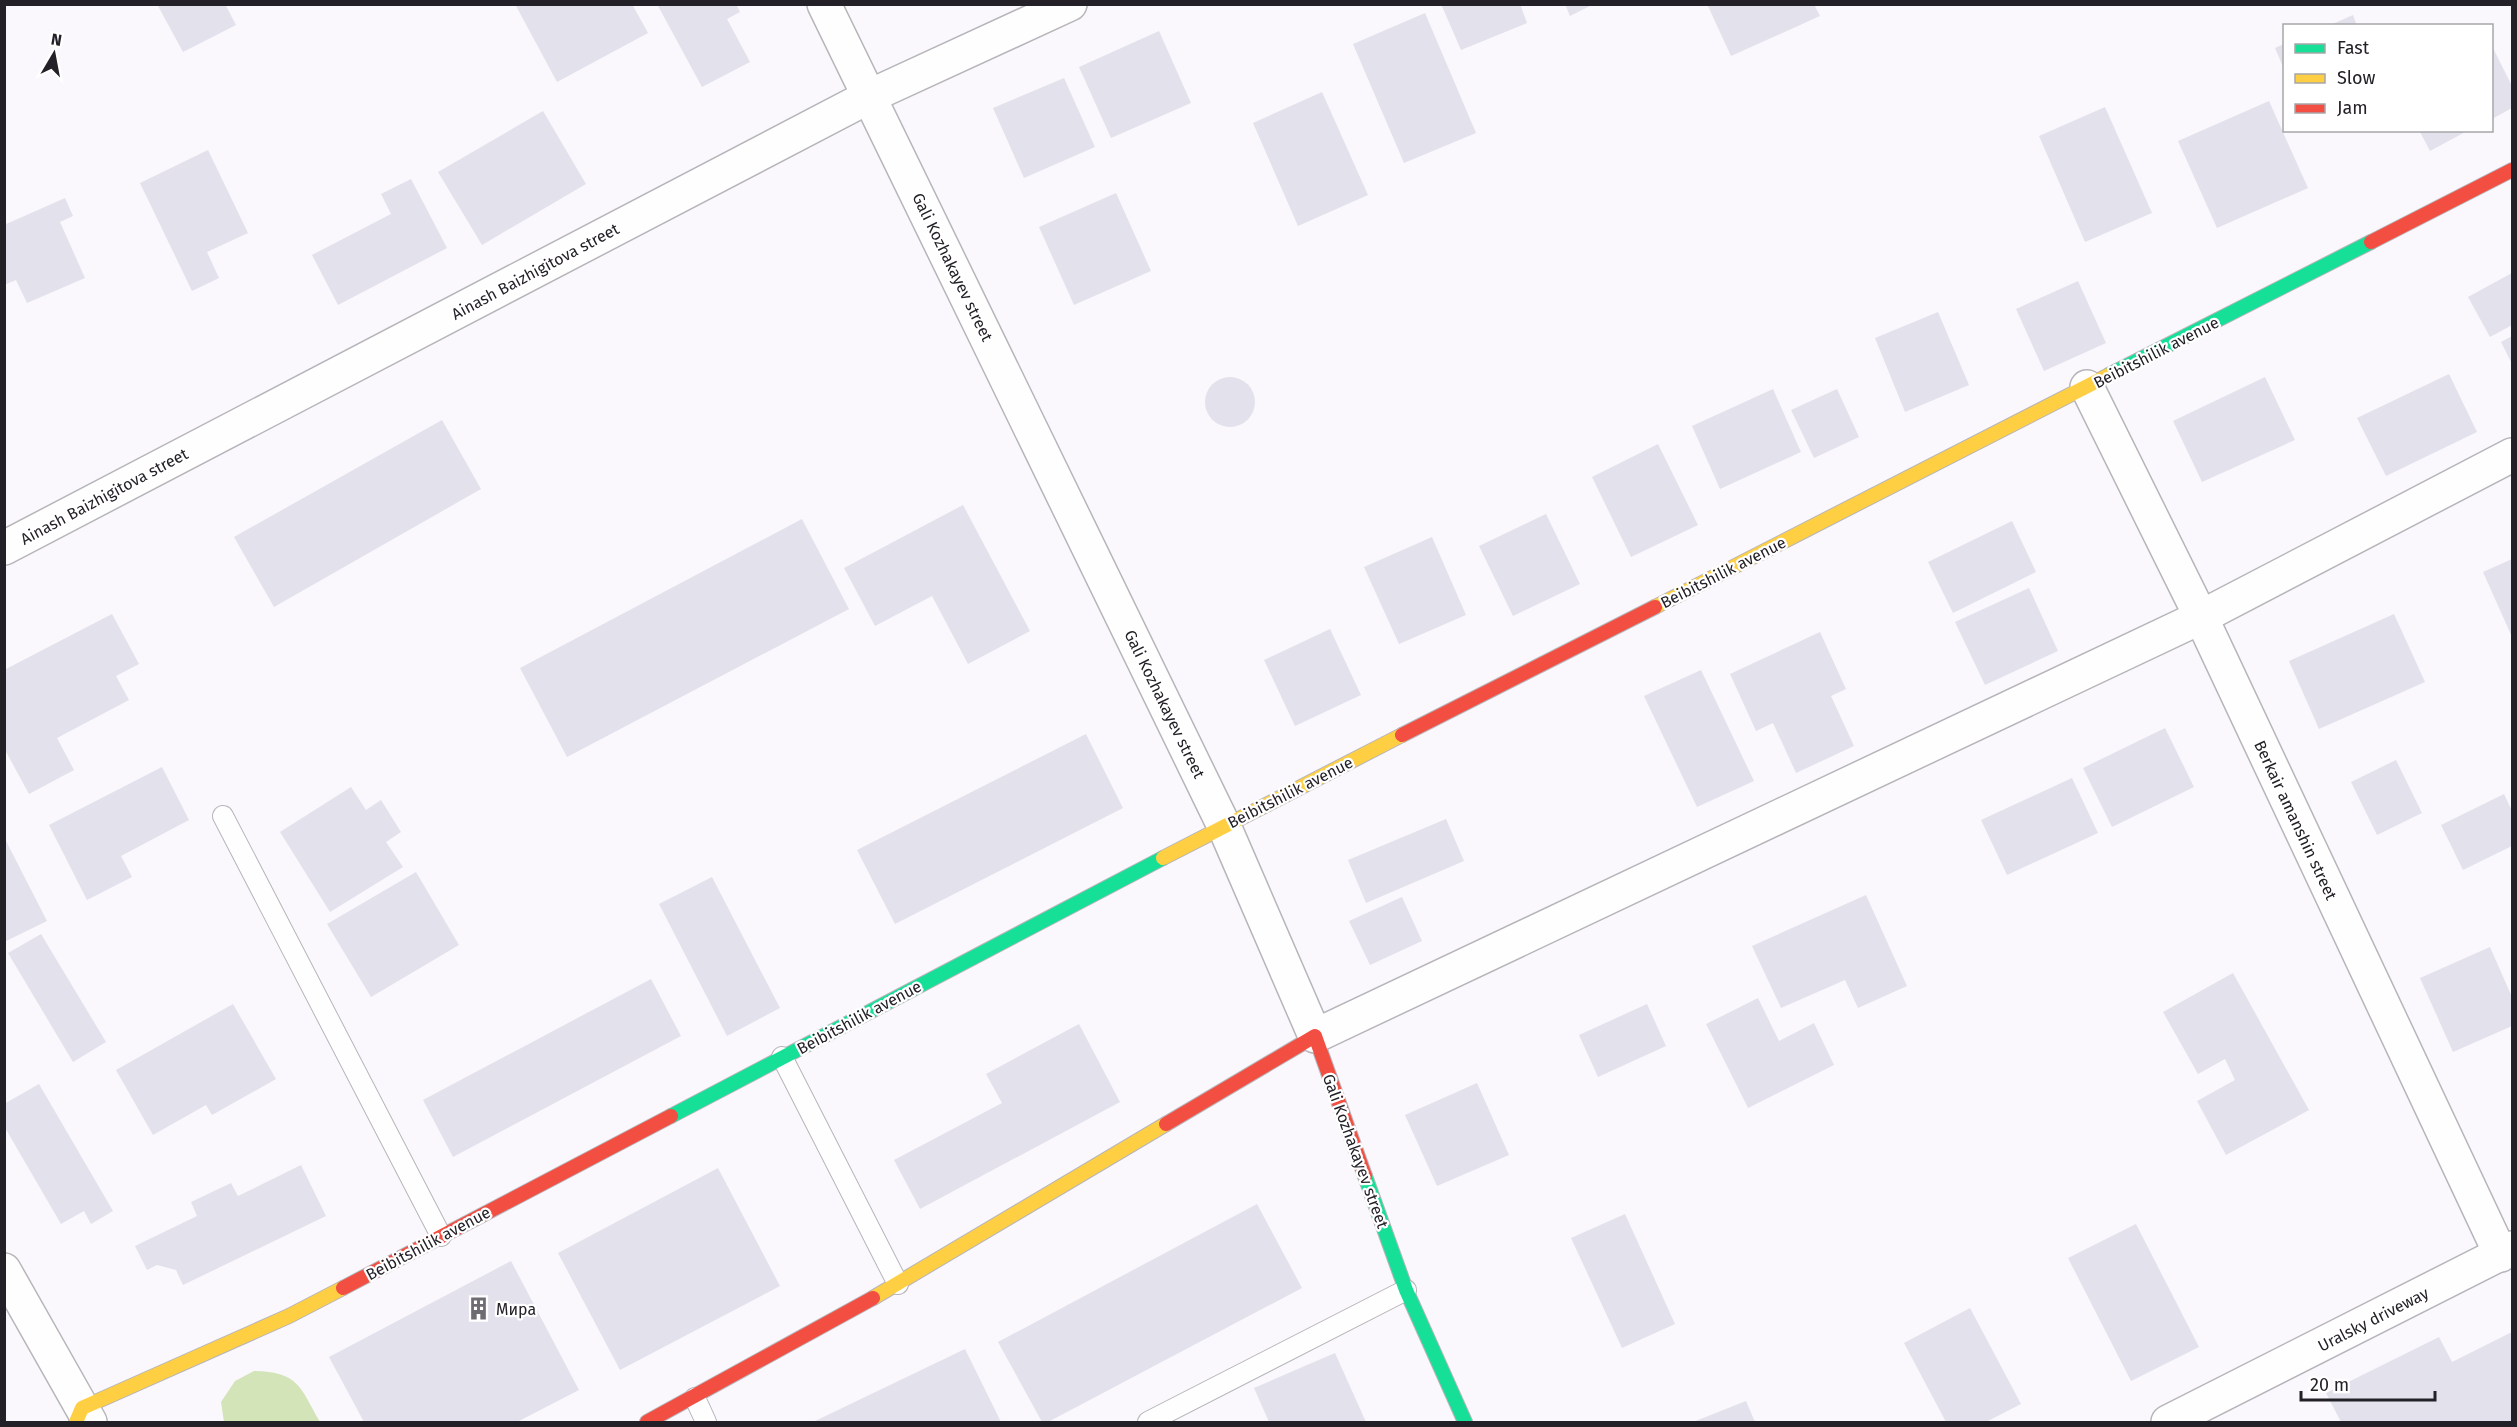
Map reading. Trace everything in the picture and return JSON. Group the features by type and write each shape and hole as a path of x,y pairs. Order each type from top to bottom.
{"street":[{"name":"Gali Kozhakayev street","path":"825,4 1224,826 1314,1036 1406,1290 1465,1422"},
{"name":"Ainash Baizhigitova street","path":"4,548 870,96 1070,4"},
{"name":"Beibitshilik avenue","path":"83,1418 289,1316 1224,826 2512,170"},
{"name":"Berkair amanshin street","path":"2087,387 2201,617 2507,1252"},
{"path":"647,1422 695,1398 898,1284 1314,1036 2201,617 2512,455"},
{"name":"Uralsky driveway","path":"2168,1422 2507,1252"},
{"path":"4,1270 83,1418"}],"lane":[{"path":"223,816 441,1236"},
{"path":"782,1057 898,1284"},
{"path":"1148,1422 1406,1290"},
{"path":"695,1398 706,1422"}],"green space":[{"path":"254,1371 280,1374 289,1378 302,1391 320,1422 224,1422 221,1402 235,1381"}],"building":[{"path":"157,4 225,4 236,25 183,52"},
{"path":"515,4 632,4 648,33 557,82"},
{"path":"657,4 736,4 740,12 727,19 750,62 702,87"},
{"path":"1441,4 1520,4 1527,23 1461,50"},
{"path":"1565,4 1594,4 1570,16"},
{"path":"1707,4 1814,4 1820,16 1731,56"},
{"path":"1425,13 1476,133 1404,163 1353,44"},
{"path":"2353,15 2356,24 2333,24"},
{"path":"1159,31 1191,103 1111,138 1079,67"},
{"path":"2283,44 2283,67 2275,48"},
{"path":"2493,48 2512,86 2512,108 2493,118"},
{"path":"1064,78 1095,147 1024,178 993,108"},
{"path":"1322,92 1368,195 1298,226 1253,123"},
{"path":"2269,101 2308,188 2217,228 2178,141"},
{"path":"2105,107 2152,213 2085,242 2039,136"},
{"path":"543,111 586,184 482,245 438,172"},
{"path":"2420,132 2465,132 2430,151"},
{"path":"208,150 248,233 207,252 219,278 192,291 140,183"},
{"path":"411,179 447,248 338,305 312,255 391,214 381,194"},
{"path":"1116,193 1151,271 1074,305 1039,227"},
{"path":"65,198 73,216 60,222 85,278 27,303 16,280 4,285 4,225"},
{"path":"2512,273 2512,325 2490,337 2468,297"},
{"path":"2078,281 2106,343 2044,371 2016,309"},
{"path":"1938,312 1969,385 1905,412 1875,338"},
{"path":"2512,336 2512,364 2501,342"},
{"path":"2449,374 2477,432 2386,476 2357,418"},
{"path":"1225,377 1235,377 1248,384 1255,397 1255,407 1248,420 1235,427 1225,427 1216,423 1209,416 1205,407 1205,397 1209,388 1216,381"},
{"path":"2265,377 2295,440 2202,482 2173,421"},
{"path":"1773,389 1801,452 1720,489 1692,426"},
{"path":"1837,389 1859,437 1814,458 1791,410"},
{"path":"442,420 481,489 274,607 234,537"},
{"path":"1658,444 1698,525 1631,557 1592,477"},
{"path":"963,505 1030,631 968,664 932,596 875,626 844,568"},
{"path":"1546,514 1580,584 1513,616 1479,546"},
{"path":"802,519 849,609 567,757 520,668"},
{"path":"2012,521 2036,572 1953,613 1928,562"},
{"path":"1432,537 1466,615 1399,644 1364,567"},
{"path":"2512,559 2512,637 2483,572"},
{"path":"2029,588 2058,651 1985,685 1955,622"},
{"path":"112,614 139,664 116,676 129,700 57,738 74,770 29,794 4,748 4,670"},
{"path":"2394,614 2425,682 2319,729 2289,661"},
{"path":"1330,629 1361,695 1295,726 1264,660"},
{"path":"1820,632 1846,689 1831,696 1854,746 1796,773 1773,723 1756,731 1730,674"},
{"path":"1701,670 1754,781 1697,807 1644,696"},
{"path":"2165,728 2194,787 2112,827 2083,768"},
{"path":"1086,734 1123,808 895,924 857,850"},
{"path":"2396,760 2422,813 2377,835 2351,782"},
{"path":"162,767 189,820 121,856 132,877 87,900 49,825"},
{"path":"2072,778 2098,833 2007,875 1981,820"},
{"path":"351,787 366,810 381,800 401,832 386,842 403,867 330,912 280,832"},
{"path":"2504,794 2512,811 2512,846 2463,870 2441,825"},
{"path":"1446,819 1464,861 1366,903 1348,860"},
{"path":"4,837 47,921 4,942"},
{"path":"416,872 459,945 371,997 327,924"},
{"path":"712,877 780,1008 727,1036 659,904"},
{"path":"1866,895 1907,986 1858,1008 1845,980 1781,1008 1752,946"},
{"path":"1402,897 1422,941 1370,965 1349,921"},
{"path":"41,934 106,1042 73,1062 8,953"},
{"path":"2490,947 2512,997 2512,1026 2453,1052 2420,978"},
{"path":"2233,973 2309,1110 2226,1155 2197,1101 2235,1080 2225,1059 2198,1074 2163,1012"},
{"path":"651,979 681,1036 453,1157 423,1100"},
{"path":"1758,998 1779,1041 1814,1023 1834,1065 1748,1108 1706,1024"},
{"path":"233,1004 276,1079 212,1115 206,1105 153,1135 116,1070"},
{"path":"1647,1004 1666,1046 1598,1077 1579,1035"},
{"path":"1079,1024 1120,1102 920,1209 894,1160 1002,1103 986,1074"},
{"path":"1477,1083 1509,1155 1437,1186 1405,1115"},
{"path":"39,1084 113,1211 91,1224 84,1211 61,1224 4,1126 4,1104"},
{"path":"301,1165 326,1216 183,1285 176,1270 157,1265 147,1270 135,1246 197,1216 191,1202 231,1183 238,1196"},
{"path":"718,1168 780,1286 620,1370 558,1253"},
{"path":"1257,1204 1302,1288 1048,1422 1042,1422 998,1342"},
{"path":"1625,1214 1675,1324 1622,1348 1571,1238"},
{"path":"2136,1224 2199,1347 2131,1381 2068,1258"},
{"name":"Мира","path":"511,1261 579,1390 517,1422 364,1422 329,1357"},
{"path":"1970,1308 2021,1404 1986,1422 1946,1422 1904,1343"},
{"path":"2512,1332 2512,1422 2341,1422 2326,1393 2439,1337 2452,1362"},
{"path":"965,1349 1001,1422 813,1422"},
{"path":"1335,1353 1366,1422 1269,1422 1254,1388"},
{"path":"1746,1401 1755,1422 1693,1422"}],"traffic: fast":[{"path":"2109,375 2371,242"},
{"path":"671,1116 1163,858"},
{"path":"1365,1176 1406,1290 1465,1422"}],"traffic: slow":[{"path":"1655,607 2109,375"},
{"path":"1163,858 1402,735"},
{"path":"873,1298 1166,1124"},
{"path":"76,1422 82,1408 289,1316 343,1288"}],"traffic: jam":[{"path":"2371,242 2512,170"},
{"path":"1402,735 1655,607"},
{"path":"1166,1124 1315,1036 1365,1176"},
{"path":"343,1288 671,1116"},
{"path":"647,1422 873,1298"}],"place":[{"name":"Мира","path":"478,1309"}]}
